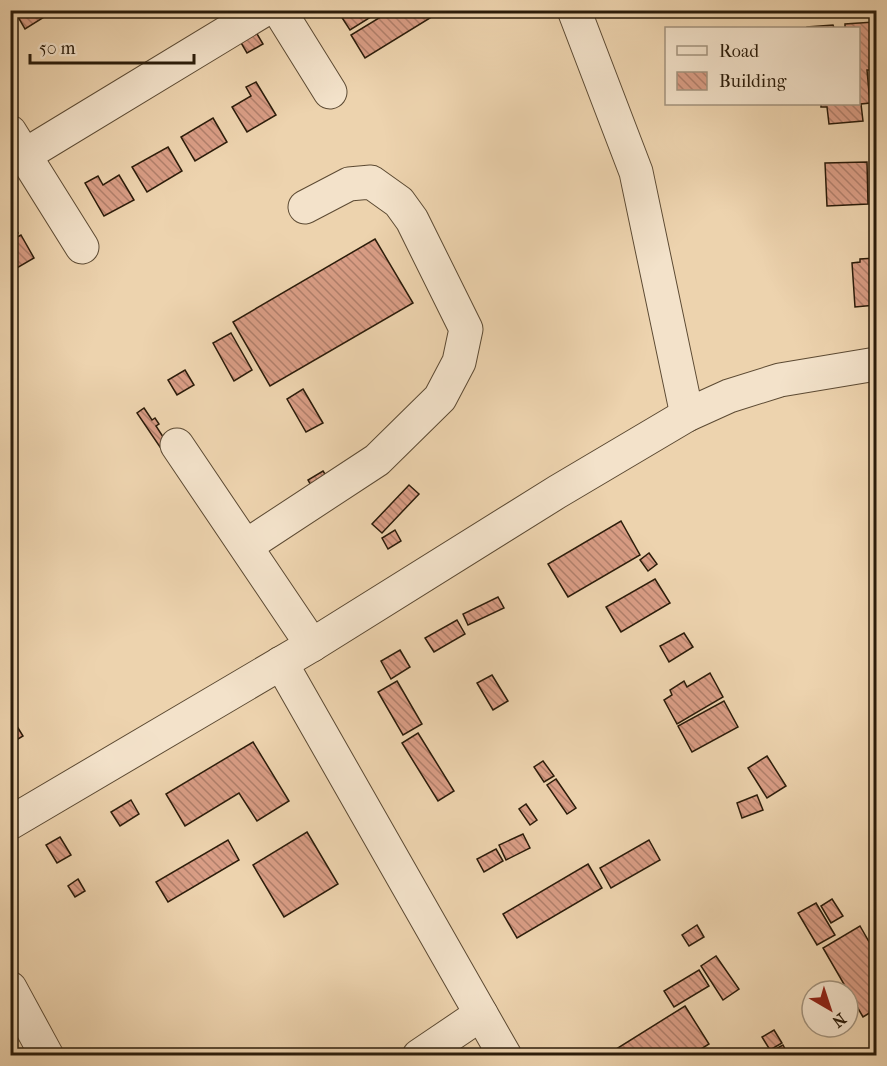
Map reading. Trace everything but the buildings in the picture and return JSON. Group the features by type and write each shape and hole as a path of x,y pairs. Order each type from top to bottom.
{"street":[{"path":"82,247 18,143 264,10"},
{"path":"279,10 330,92"},
{"path":"574,10 636,172 687,415"},
{"path":"246,546 377,460 440,398 459,362 466,329 412,220 399,202 371,182 349,184 305,207"},
{"path":"10,823 312,645 557,492 687,415 729,396 780,380 876,364"},
{"path":"177,445 312,645"},
{"path":"281,663 505,1056"},
{"path":"10,988 47,1056"},
{"path":"419,1056 481,1014"}]}
